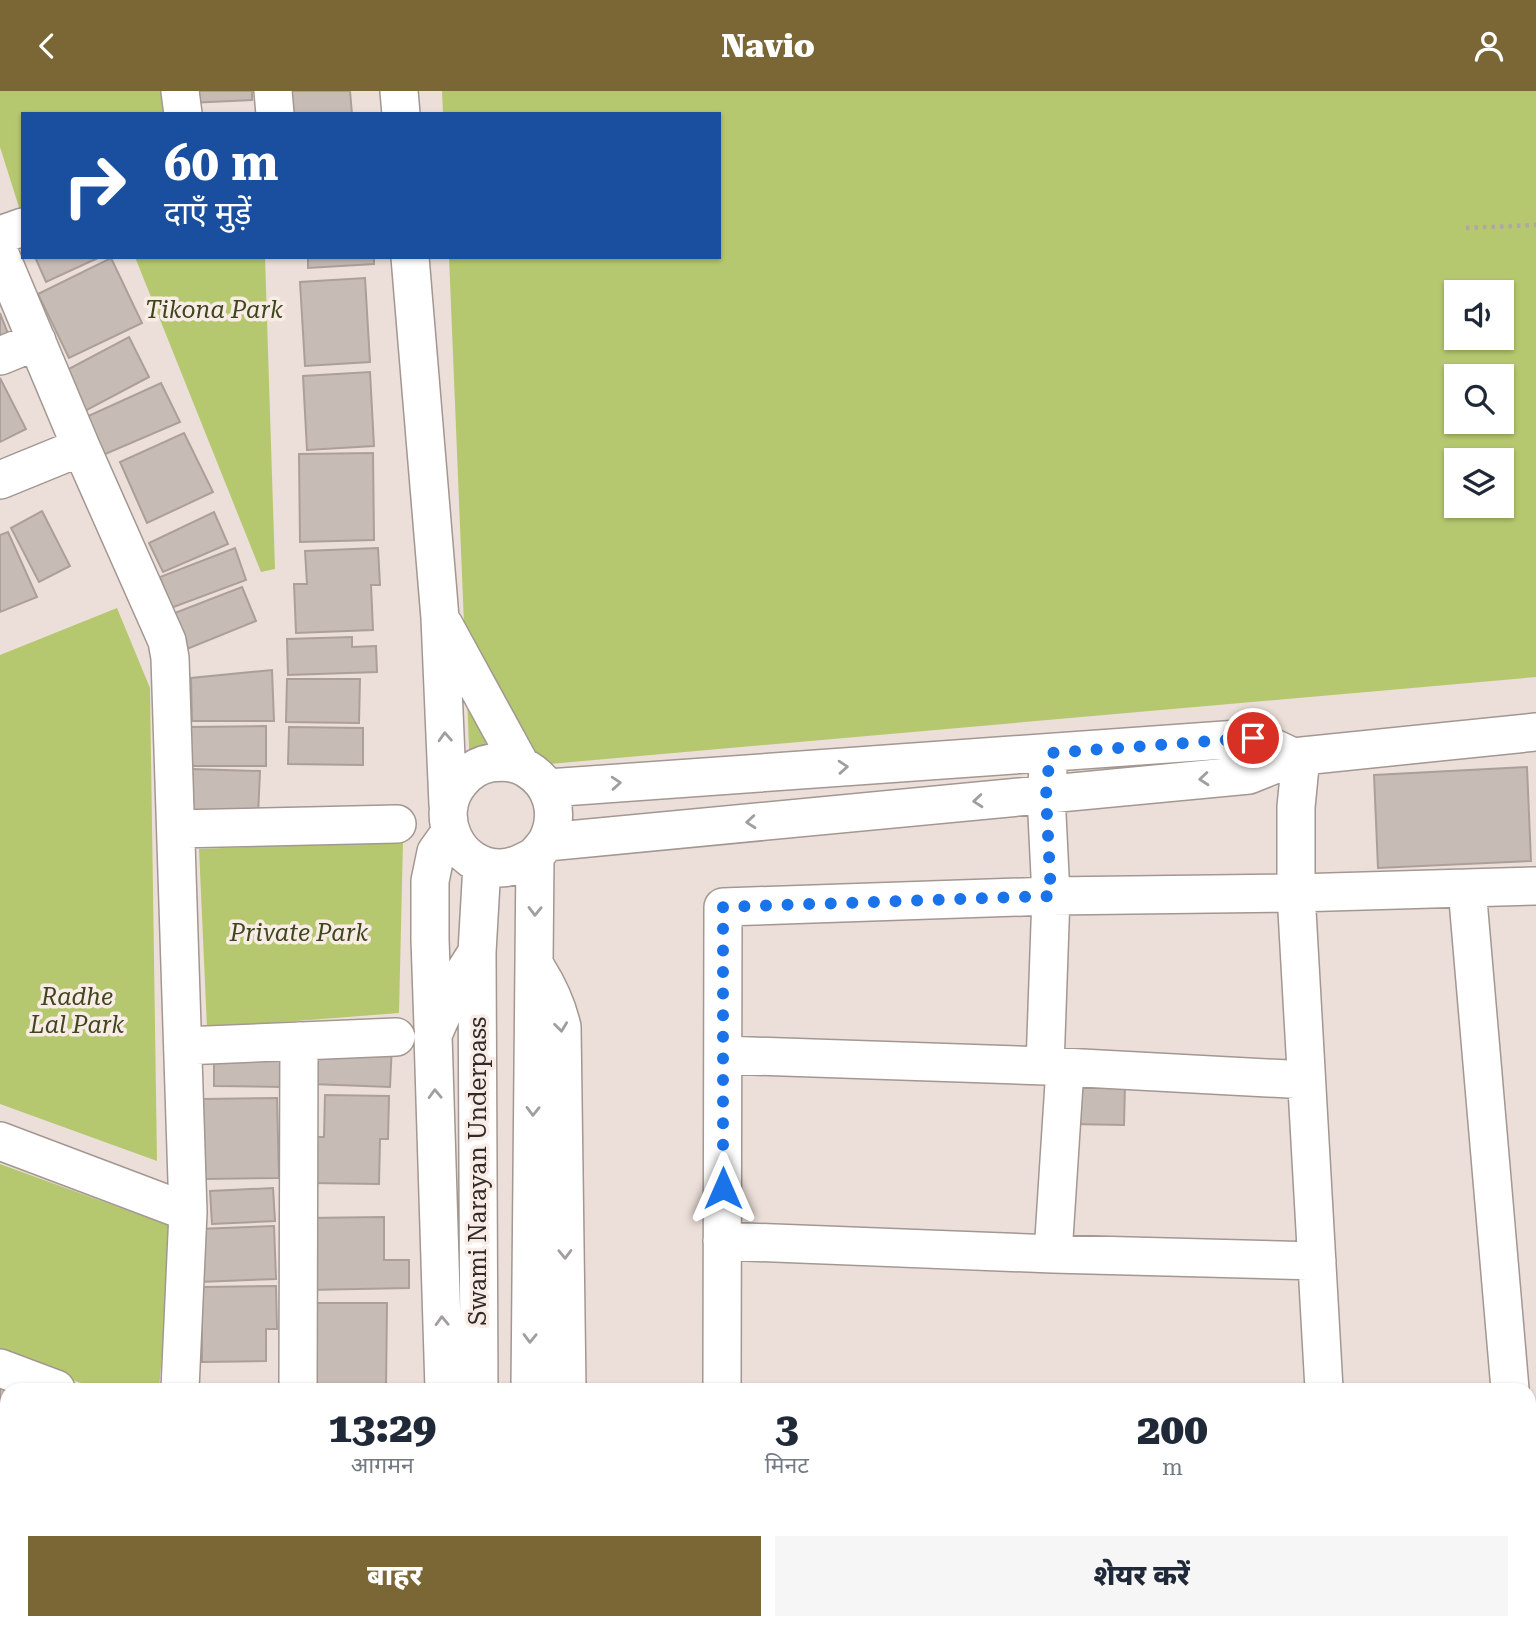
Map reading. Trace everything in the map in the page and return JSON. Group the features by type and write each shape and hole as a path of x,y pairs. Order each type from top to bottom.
{"street":[{"path":"180,91 183,112"},
{"path":"273,91 275,112"},
{"path":"399,91 401,112"},
{"path":"0,235 21,228"},
{"path":"0,254 167,641 170,658 188,1212 180,1383"},
{"path":"410,259 440,618 450,818 454,841 466,856 482,865 500,868 519,865 541,849 1250,775 1297,756 1536,732"},
{"path":"0,356 37,341"},
{"path":"0,480 81,447"},
{"path":"440,618 520,764"},
{"path":"548,788 1253,738 1297,756"},
{"path":"1050,753 1046,795 1055,1067 1053,1254"},
{"path":"1297,756 1296,893 1324,1383"},
{"path":"444,1383 430,881 436,852 450,818 455,788 467,774 483,764 502,761 520,764 536,774 548,788 554,806 554,824 541,849 534,965 530,1383"},
{"path":"176,829 397,824"},
{"name":"Swami Narayan Underpass","path":"479,1383 477,952 482,865"},
{"path":"722,1383 723,907 1051,896 1536,886"},
{"path":"1467,888 1509,1383"},
{"path":"433,1035 442,1012 477,952"},
{"path":"534,965 553,997 562,1027 567,1383"},
{"path":"183,1046 396,1037"},
{"path":"298,1383 299,1041"},
{"path":"723,1055 1055,1067 1306,1080"},
{"path":"0,1141 188,1212"},
{"path":"722,1241 1317,1261"},
{"path":"0,1368 40,1383"}],"path":[{"path":"1466,228 1536,225"}],"green space":[{"path":"0,91 168,91 169,112 21,112 21,214 0,147"},
{"path":"442,91 1536,91 1536,677 470,771 449,259 721,259 721,112 443,112"},
{"name":"Tikona Park","path":"136,259 265,259 275,569 261,572"},
{"name":"Radhe Lal Park","path":"117,608 150,688 157,1161 0,1104 0,655"},
{"name":"Private Park","path":"403,841 399,1013 207,1028 199,849"},
{"path":"0,1164 173,1227 160,1383 81,1383 0,1354"}],"building":[{"path":"188,91 252,91 252,100 189,103"},
{"path":"290,91 350,91 352,112 290,112"},
{"path":"36,259 96,259 46,282"},
{"path":"111,259 142,323 69,358 38,294"},
{"path":"308,259 374,259 374,264 308,268"},
{"path":"365,278 370,362 305,366 300,282"},
{"path":"0,313 12,344 0,349"},
{"path":"129,337 149,377 85,411 65,371"},
{"path":"370,372 374,446 307,450 303,376"},
{"path":"0,378 26,429 0,442"},
{"path":"161,383 180,422 103,455 84,418"},
{"path":"184,433 213,492 147,523 120,462"},
{"path":"373,453 374,540 300,542 299,454"},
{"path":"42,511 70,566 39,582 11,528"},
{"path":"214,512 228,544 163,572 149,543"},
{"path":"8,532 37,597 0,612 0,535"},
{"path":"235,548 246,580 171,608 160,577"},
{"path":"378,548 380,585 371,585 373,630 296,633 294,584 307,584 305,551"},
{"path":"242,587 256,621 187,649 172,614"},
{"path":"352,637 352,647 376,646 377,672 288,675 287,639"},
{"path":"272,670 274,721 192,721 191,678"},
{"path":"287,679 360,679 359,723 286,722"},
{"path":"266,726 266,766 189,766 189,727"},
{"path":"289,727 363,728 363,765 288,764"},
{"path":"1527,767 1531,861 1378,868 1374,775"},
{"path":"191,769 260,771 258,816 189,814"},
{"path":"314,1042 392,1044 390,1087 311,1084"},
{"path":"214,1044 283,1045 283,1087 214,1086"},
{"path":"1071,1080 1125,1082 1124,1125 1070,1124"},
{"path":"325,1095 389,1096 388,1139 380,1139 379,1184 311,1183 312,1137 324,1137"},
{"path":"277,1098 279,1178 204,1179 203,1099"},
{"path":"273,1188 275,1221 212,1224 210,1191"},
{"path":"384,1217 384,1260 409,1260 409,1288 307,1290 306,1218"},
{"path":"274,1226 276,1279 199,1282 198,1229"},
{"path":"276,1286 277,1329 266,1329 266,1361 202,1362 202,1287"},
{"path":"313,1303 387,1303 386,1383 312,1383"}],"route":[{"path":"723,1188 723,907 1051,896 1046,795 1050,753 1253,738"}]}
